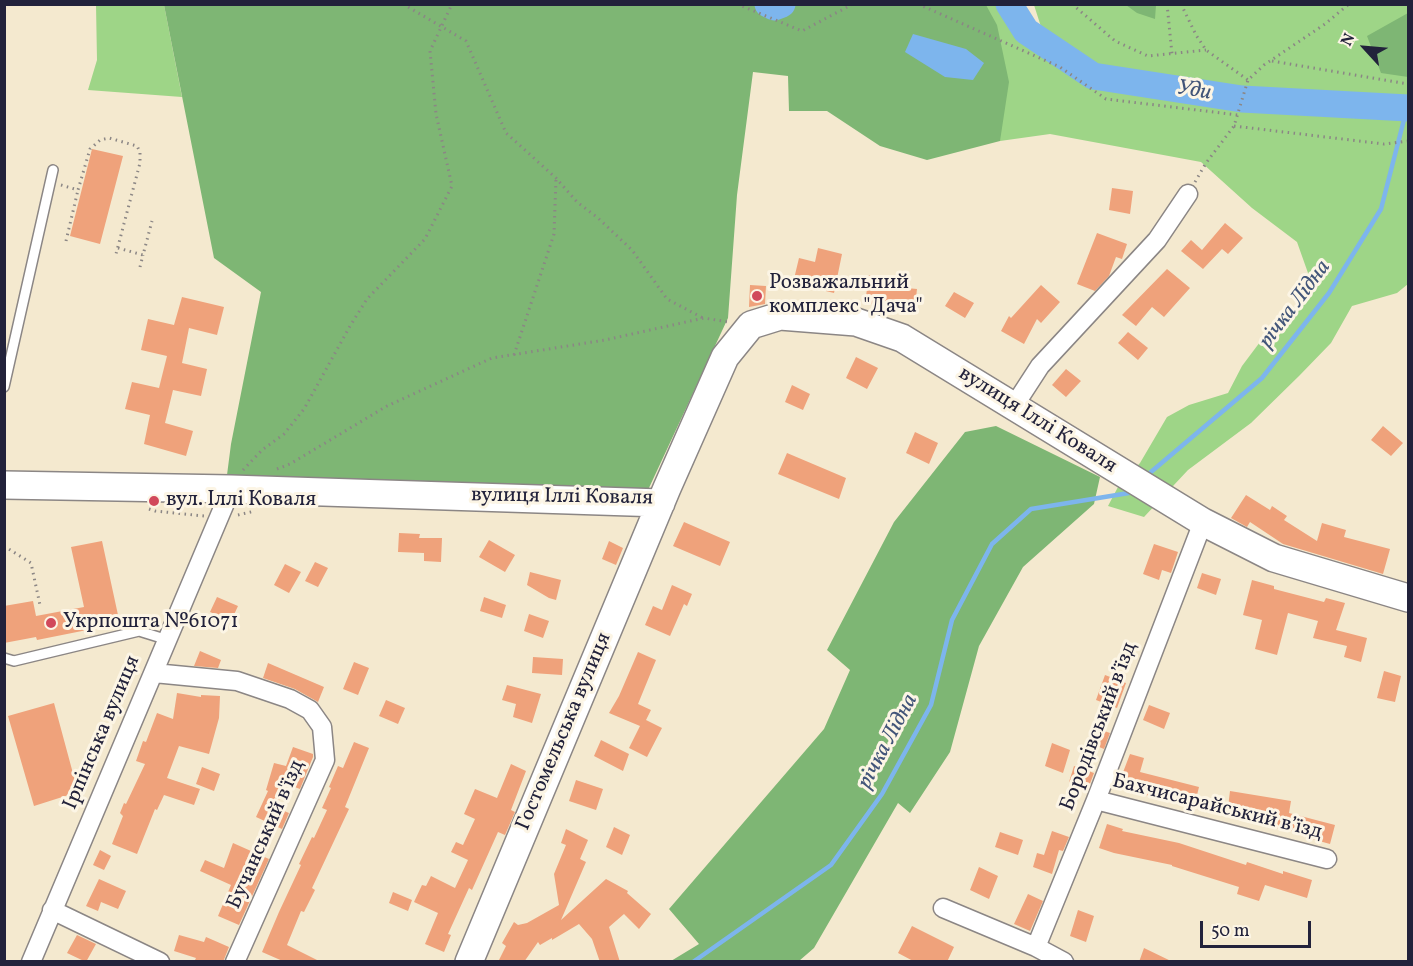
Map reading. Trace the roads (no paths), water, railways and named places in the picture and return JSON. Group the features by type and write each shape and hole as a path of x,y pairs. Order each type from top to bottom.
{"main road":[{"name":"вулиця Іллі Коваля","path":"4,485 231,489 661,503 725,357 751,325 780,316 856,322 902,338 1203,522 1274,558 1408,598"},
{"name":"Гостомельська вулиця","path":"469,962 661,503"}],"street":[{"path":"1014,406 1040,366 1156,240 1188,194"},
{"name":"Ірпінська вулиця","path":"31,962 231,489"},
{"name":"Бородівський в’їзд","path":"1036,947 1096,800 1203,522"},
{"name":"Бучанський в'їзд","path":"154,673 237,681 290,699 310,710 322,727 325,760 235,962"},
{"name":"Бахчисарайський в’їзд","path":"1096,800 1328,859"},
{"path":"943,908 1036,947 1064,962"},
{"path":"52,910 160,962"}],"lane":[{"path":"4,387 53,170"},
{"path":"4,658 14,661 139,632 168,640"}],"water":[{"path":"913,34 966,49 984,63 973,80 945,77 905,52"}],"waterway":[{"name":"Уди","path":"768,4 774,7 782,4"},
{"name":"Уди","path":"1009,4 1026,31 1093,76 1242,99 1408,108"},
{"name":"річка Лідна","path":"1145,477 1262,378 1329,293 1381,209 1407,108"},
{"name":"річка Лідна","path":"693,962 831,865 882,794 931,705 952,620 992,544 1031,509 1129,493"}],"place":[{"name":"Розважальний комплекс \"Дача\"","path":"757,296"},
{"name":"вул. Іллі Коваля","path":"154,501"},
{"name":"Укрпошта №61071","path":"51,623"}]}
